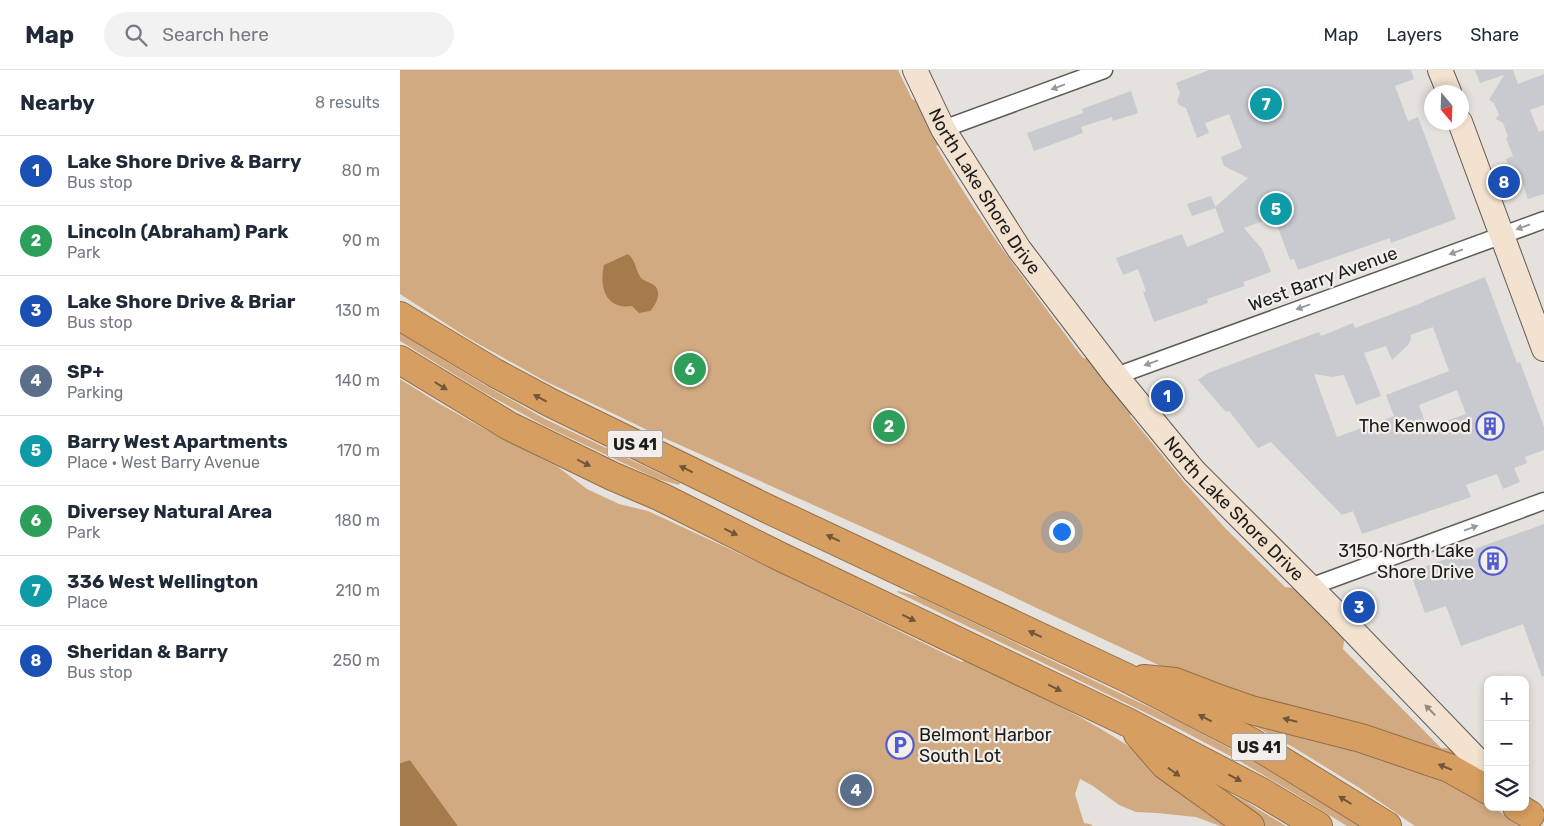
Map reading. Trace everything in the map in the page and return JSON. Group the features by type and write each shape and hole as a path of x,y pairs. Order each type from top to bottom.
{"highway":[{"name":"US 41","path":"400,316 551,404 1126,678 1252,742 1387,826"},
{"name":"US 41","path":"400,360 510,426 1129,723 1263,793 1318,826"},
{"path":"1126,678 1175,682 1251,710 1361,738 1449,768 1484,788"},
{"path":"1129,723 1165,765 1250,826"}],"street":[{"name":"North Lake Shore Drive","path":"915,70 943,129 1018,249 1116,376 1194,472 1310,587 1484,767"},
{"path":"943,129 1104,70"},
{"path":"1440,70 1446,85"},
{"path":"1463,130 1544,348"},
{"name":"West Barry Avenue","path":"1116,376 1544,220"},
{"path":"1310,587 1544,501"}],"shaded area":[{"path":"400,70 898,70 912,99 918,102 940,144 936,146 988,228 1083,358 1090,359 1133,412 1130,416 1184,482 1225,528 1285,587 1301,589 1345,633 1343,649 1441,748 1458,749 1480,773 1167,669 907,547 662,437 545,381 468,338 400,294"},
{"path":"628,254 633,259 641,278 657,289 657,299 650,311 639,313 632,306 616,304 606,295 602,281 604,265"},
{"path":"400,333 483,384 545,419 680,483 679,485 657,479 543,425 483,392 400,341"},
{"path":"400,379 488,431 558,467 587,489 619,504 648,511 781,573 962,662 964,660 1068,710 1136,751 1238,826 1220,826 1196,817 1136,812 1119,805 1080,779 1075,794 1084,823 1093,826 458,826 410,760 400,763"},
{"path":"898,591 920,597 1178,721 1263,766 1360,826 1347,826 1236,759 1179,729"},
{"path":"1223,709 1444,778 1484,801 1484,811 1499,811 1518,826 1415,826 1358,787 1293,747"},
{"path":"410,760 458,826 400,826 400,763"},
{"path":"1220,789 1245,801 1286,826 1265,826 1218,791"}],"building":[{"path":"1209,70 1411,70 1414,79 1395,86 1408,121 1418,117 1456,219 1391,243 1390,238 1298,270 1294,259 1290,260 1274,217 1244,228 1262,249 1271,272 1243,282 1245,286 1207,299 1208,303 1154,322 1143,292 1146,291 1138,269 1123,275 1116,258 1182,234 1187,247 1224,232 1215,207 1248,178 1224,166 1221,157 1242,148 1229,114 1205,123 1209,133 1197,138 1186,108 1179,105 1177,101 1180,93 1176,83"},
{"path":"1475,70 1513,70 1518,84 1544,74 1544,105 1530,110 1539,132 1544,130 1544,194 1528,199 1522,181 1515,183 1506,159 1513,156 1506,138 1508,137 1503,123 1496,119 1499,115 1494,103 1489,100 1504,75 1480,83"},
{"path":"1131,91 1138,113 1113,121 1112,117 1081,127 1083,133 1034,151 1027,133 1083,113 1082,109"},
{"path":"1211,196 1216,208 1192,216 1187,204"},
{"path":"1485,277 1517,363 1520,362 1544,427 1544,450 1525,457 1527,463 1514,468 1520,482 1503,489 1497,474 1466,485 1471,497 1362,534 1353,511 1342,515 1271,442 1258,448 1229,411 1226,412 1198,380 1208,373 1319,332 1321,336 1353,323 1355,328","holes":["1433,327 1449,371 1386,395 1394,416 1337,437 1314,374 1332,377 1344,375 1356,405 1381,396 1364,353 1386,346 1392,360 1408,345 1411,339 1410,335","1457,390 1466,414 1440,423 1428,431 1419,405"]},
{"path":"1544,524 1544,676 1542,677 1523,624 1461,646 1446,606 1425,613 1410,572"}],"place":[{"name":"336 West Wellington","path":"1266,104"},
{"name":"Sheridan & Barry","path":"1504,182"},
{"name":"Barry West Apartments","path":"1276,209"},
{"name":"Diversey Natural Area","path":"690,369"},
{"name":"Lake Shore Drive & Barry","path":"1167,396"},
{"name":"Lincoln (Abraham) Park","path":"889,426"},
{"name":"The Kenwood","path":"1490,426"},
{"name":"3150 North Lake Shore Drive","path":"1493,561"},
{"name":"Lake Shore Drive & Briar","path":"1359,607"},
{"name":"Belmont Harbor South Lot","path":"900,745"},
{"name":"SP+","path":"856,790"}]}
